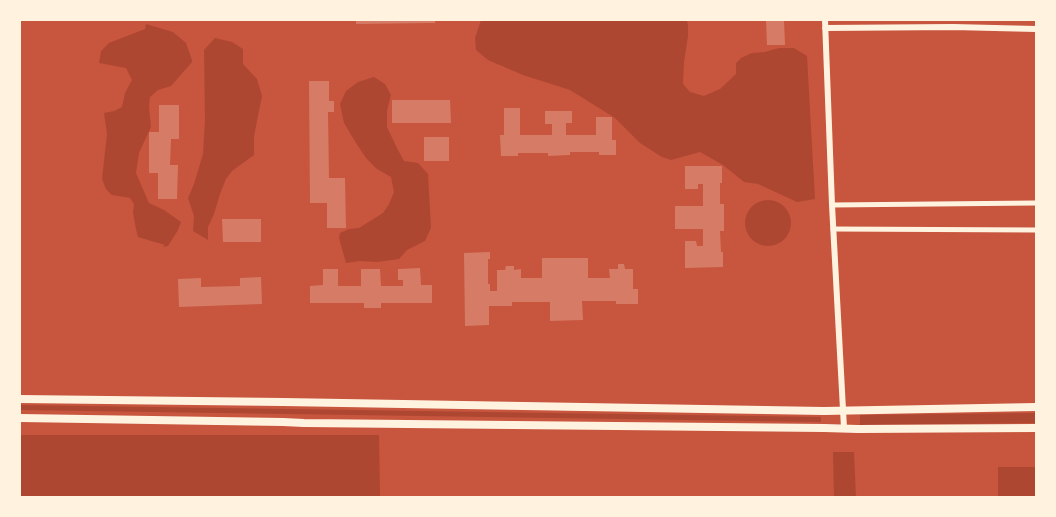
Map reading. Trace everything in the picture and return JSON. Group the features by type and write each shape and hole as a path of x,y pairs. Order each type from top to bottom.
{"main road":[{"path":"20,399 843,411 1036,407"},
{"path":"20,418 868,429 1036,428"}],"street":[{"path":"825,20 832,204 844,428"},
{"path":"825,28 953,27 1036,29"},
{"path":"832,204 1036,204"},
{"path":"834,229 1036,230"}],"shaded area":[{"path":"481,20 687,20 688,36 683,84 690,92 704,96 720,89 736,74 736,63 741,58 752,53 779,48 794,48 807,56 815,199 797,202 758,184 744,182 723,165 700,152 671,160 662,157 640,143 615,118 570,90 523,75 488,60 476,50 475,38"},
{"path":"146,24 173,32 186,43 192,60 171,86 158,90 150,97 151,127 139,153 136,173 149,203 164,210 181,222 168,246 163,247 165,245 138,237 133,213 134,204 130,198 112,195 106,189 102,179 107,134 104,113 122,107 125,93 132,80 126,68 99,63 101,51 109,43 145,29"},
{"path":"215,38 232,42 243,49 243,64 257,79 262,96 254,136 254,155 232,171 226,179 208,227 208,240 193,231 194,216 188,198 203,154 205,120 204,50"},
{"path":"374,77 385,84 391,95 387,111 387,127 404,161 418,163 428,174 431,228 425,241 407,250 399,259 346,263 339,238 340,233 349,229 359,228 383,213 394,192 391,177 377,169 366,158 356,143 344,123 340,104 346,91 358,82"},
{"path":"768,200 781,204 787,210 791,223 787,236 781,242 768,246 755,242 749,236 745,223 749,210 755,204"},
{"path":"20,405 821,417 821,422 20,410"},
{"path":"1036,413 1036,423 860,425 860,415"},
{"path":"20,435 379,435 380,497 20,497"},
{"path":"833,452 854,452 856,497 834,497"},
{"path":"998,467 1036,467 1036,497 998,497"}],"building":[{"path":"356,20 435,20 435,23 356,24"},
{"path":"766,20 784,20 785,45 767,45"},
{"path":"309,81 329,81 329,101 334,101 334,112 328,112 329,178 345,178 346,228 327,228 327,203 310,203"},
{"path":"392,100 450,100 451,123 392,123"},
{"path":"159,105 179,105 179,139 171,139 170,165 178,165 177,199 158,199 158,173 149,173 149,132 159,132"},
{"path":"504,108 520,108 520,135 552,135 552,124 545,124 545,111 572,111 572,123 566,123 566,135 596,135 596,117 612,117 612,140 616,140 616,155 599,155 599,152 570,152 570,155 548,156 548,153 518,153 518,156 501,156 500,135 504,135"},
{"path":"424,137 449,137 449,161 424,161"},
{"path":"685,166 722,166 720,204 724,204 724,231 720,231 723,267 685,268 685,241 696,241 697,246 703,246 703,229 675,229 675,206 703,206 703,184 698,184 698,189 685,189"},
{"path":"222,219 261,219 261,242 223,242"},
{"path":"490,252 490,259 488,259 488,284 490,284 490,291 497,291 497,270 505,270 506,266 514,266 514,270 521,269 521,278 542,278 542,258 588,258 588,278 610,278 609,269 618,269 618,264 624,264 625,269 633,269 633,289 638,289 638,304 616,304 616,301 582,301 583,320 550,321 550,302 512,302 512,306 489,306 489,325 465,326 464,253"},
{"path":"420,268 421,285 432,285 432,303 381,303 381,308 364,308 364,303 310,303 310,286 323,285 323,269 338,269 338,286 361,286 361,269 380,269 381,286 403,286 403,280 398,280 398,269"},
{"path":"261,277 262,304 179,307 178,279 201,278 201,287 240,286 240,278"}]}
